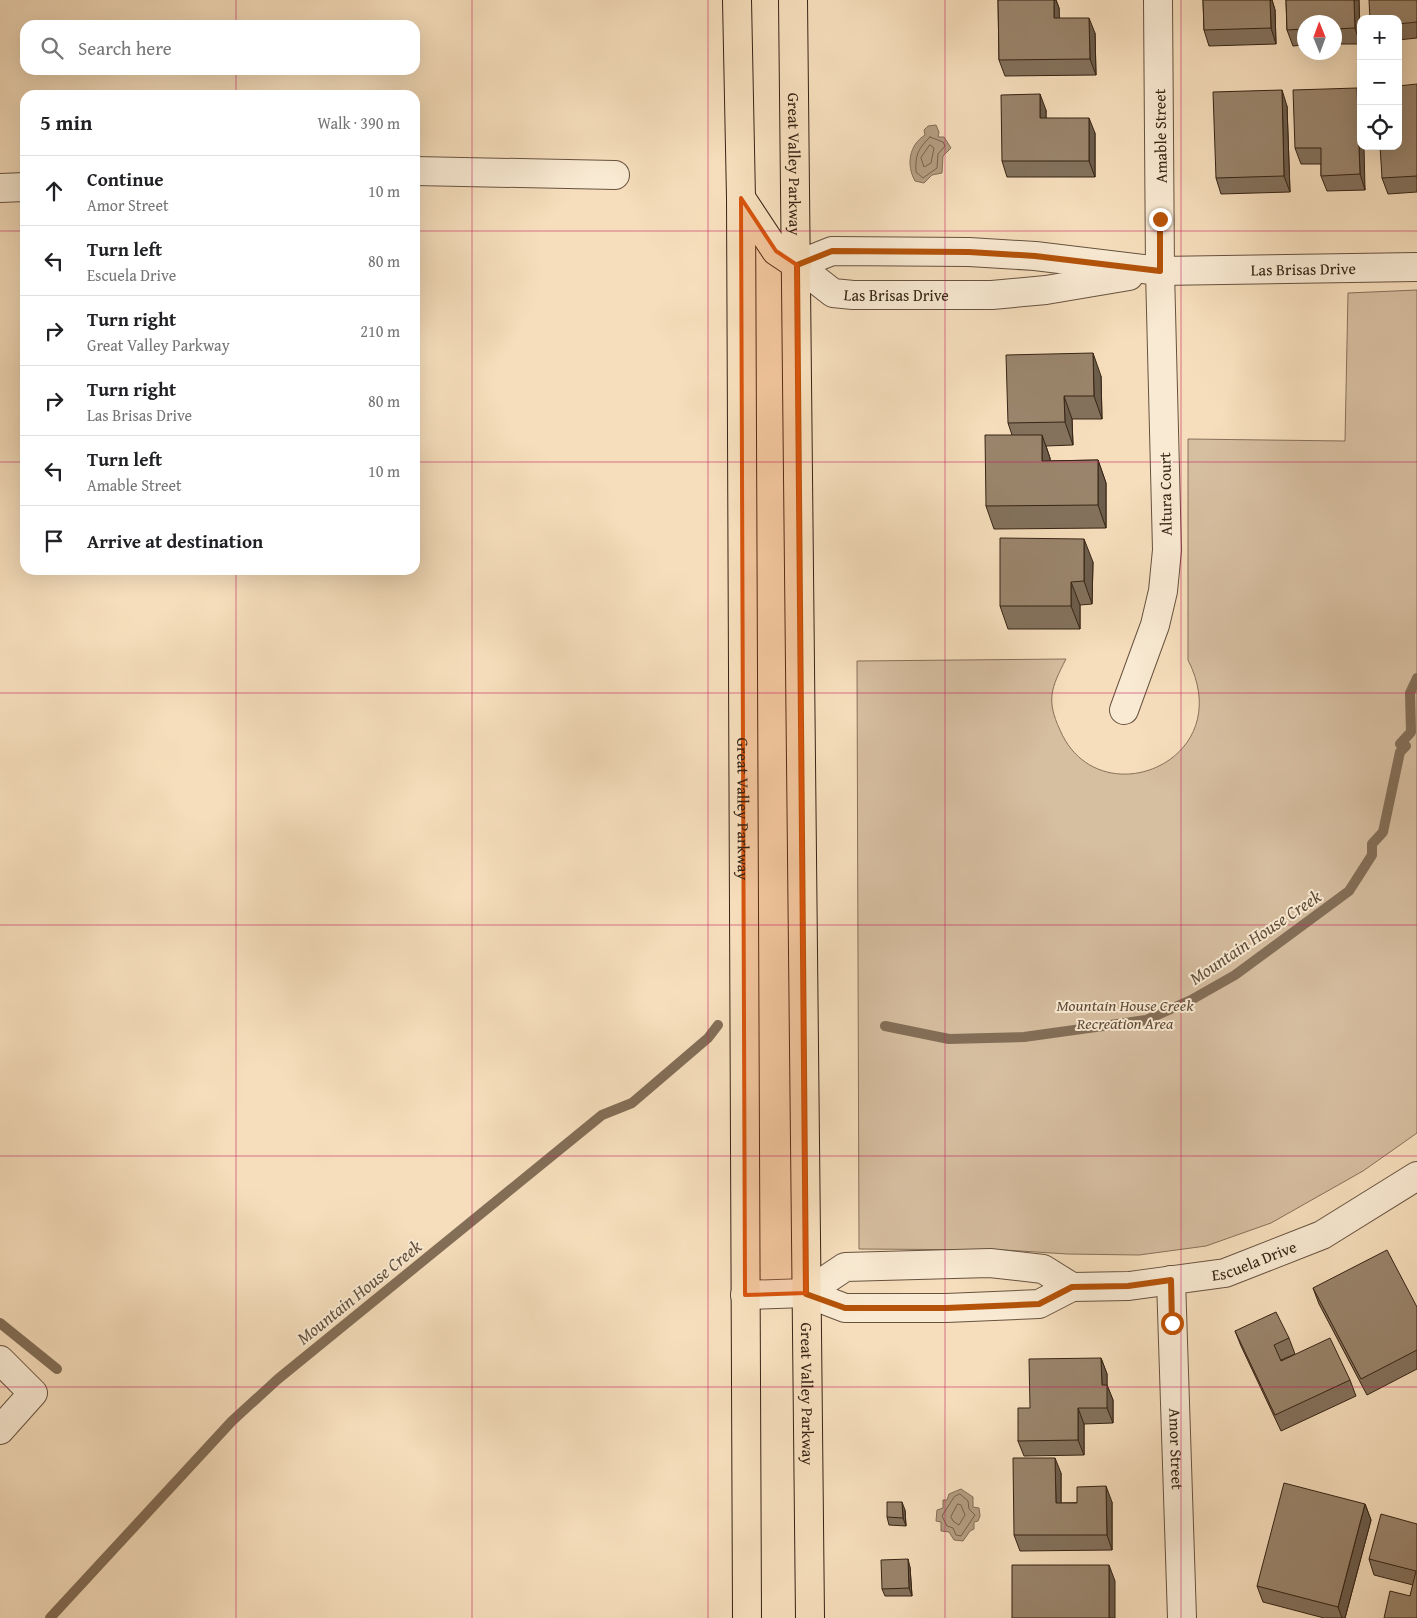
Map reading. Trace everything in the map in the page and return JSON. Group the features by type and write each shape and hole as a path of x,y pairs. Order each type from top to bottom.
{"main road":[{"name":"Great Valley Parkway","path":"737,0 741,198 747,1618"},
{"name":"Great Valley Parkway","path":"793,0 810,1618"},
{"path":"741,198 776,251 797,265"}],"street":[{"name":"Amable Street","path":"1158,0 1160,271"},
{"path":"420,171 615,175"},
{"path":"0,188 20,187"},
{"name":"Las Brisas Drive","path":"797,265 832,251 969,252 1035,256 1160,271 1417,266"},
{"name":"Las Brisas Drive","path":"797,265 833,293 853,295 992,295 1046,290 1160,271"},
{"name":"Altura Court","path":"1124,710 1155,625 1163,591 1167,550 1160,271"},
{"name":"Escuela Drive","path":"745,1294 806,1294 845,1308 946,1308 1039,1304 1072,1287 1128,1286 1225,1273 1322,1235 1417,1176"},
{"path":"806,1294 845,1267 990,1263 1043,1269 1072,1287"},
{"name":"Amor Street","path":"1171,1280 1182,1618"},
{"path":"0,1360 33,1394 0,1430"}],"highlighted area":[{"path":"741,198 776,251 797,265 806,1293 745,1295"}],"green space":[{"name":"Mountain House Creek Recreation Area","path":"1417,290 1417,1133 1363,1171 1271,1223 1206,1246 1139,1255 1067,1254 1005,1250 859,1249 857,661 1066,659 1054,686 1052,694 1053,710 1060,730 1079,757 1103,771 1131,774 1158,767 1180,750 1195,726 1199,696 1188,660 1188,439 1345,441 1348,293"}],"water":[{"path":"936,125 939,132 938,137 944,137 951,148 943,156 942,173 932,175 924,183 915,181 910,162 912,150 915,144 925,135 924,130 928,126"},
{"path":"961,1489 973,1497 973,1507 979,1508 980,1516 978,1521 974,1522 974,1529 970,1531 963,1541 954,1540 949,1532 941,1531 941,1522 936,1521 937,1510 943,1508 943,1500 947,1500 949,1494"}],"building":[{"path":"998,0 1054,0 1054,18 1089,18 1090,59 999,60"},
{"path":"1203,0 1270,0 1271,28 1204,30"},
{"path":"1286,0 1354,0 1355,28 1342,29 1342,15 1297,15 1297,29 1287,30"},
{"path":"1369,0 1417,0 1417,22 1402,24 1402,15 1370,15"},
{"path":"1417,84 1417,176 1382,178 1380,150 1402,150 1402,86"},
{"path":"1357,88 1357,150 1359,150 1360,174 1321,176 1321,148 1295,148 1293,90"},
{"path":"1282,90 1284,176 1216,178 1213,92"},
{"path":"1040,94 1040,118 1089,118 1089,161 1002,161 1001,95"},
{"path":"1093,353 1094,396 1064,396 1065,422 1008,423 1006,355"},
{"path":"985,435 1042,435 1042,461 1098,460 1098,505 986,506"},
{"path":"1000,538 1084,539 1084,581 1071,582 1071,606 1000,606"},
{"path":"1387,1250 1417,1307 1417,1350 1361,1379 1313,1288"},
{"path":"1276,1312 1289,1338 1274,1345 1281,1361 1330,1338 1350,1380 1275,1415 1235,1331"},
{"path":"1101,1358 1102,1385 1107,1385 1107,1408 1078,1408 1078,1440 1018,1441 1018,1408 1030,1408 1029,1359"},
{"path":"1013,1458 1055,1458 1056,1503 1077,1503 1077,1487 1106,1486 1107,1535 1014,1535"},
{"path":"1284,1483 1365,1504 1338,1607 1257,1586"},
{"path":"887,1502 902,1502 903,1518 887,1517"},
{"path":"1381,1514 1417,1524 1417,1618 1384,1618 1390,1591 1410,1596 1416,1571 1369,1559"},
{"path":"908,1559 909,1588 882,1589 881,1560"},
{"path":"1012,1565 1109,1565 1109,1618 1012,1618"}],"waterway":[{"name":"Mountain House Creek","path":"885,1026 949,1039 1024,1037 1146,1020 1191,1000 1235,975 1349,891 1372,855 1372,844 1383,832 1400,752 1406,746 1400,744 1411,732 1410,693 1417,678"},
{"name":"Mountain House Creek","path":"50,1618 232,1421 278,1379 602,1115 632,1103 708,1038 718,1025"},
{"path":"0,1323 57,1369"}],"route":[{"path":"1160,219 1160,271 1035,256 969,252 832,251 797,265 806,1294 845,1308 946,1308 1039,1304 1072,1287 1128,1286 1171,1280 1172,1323"}]}
